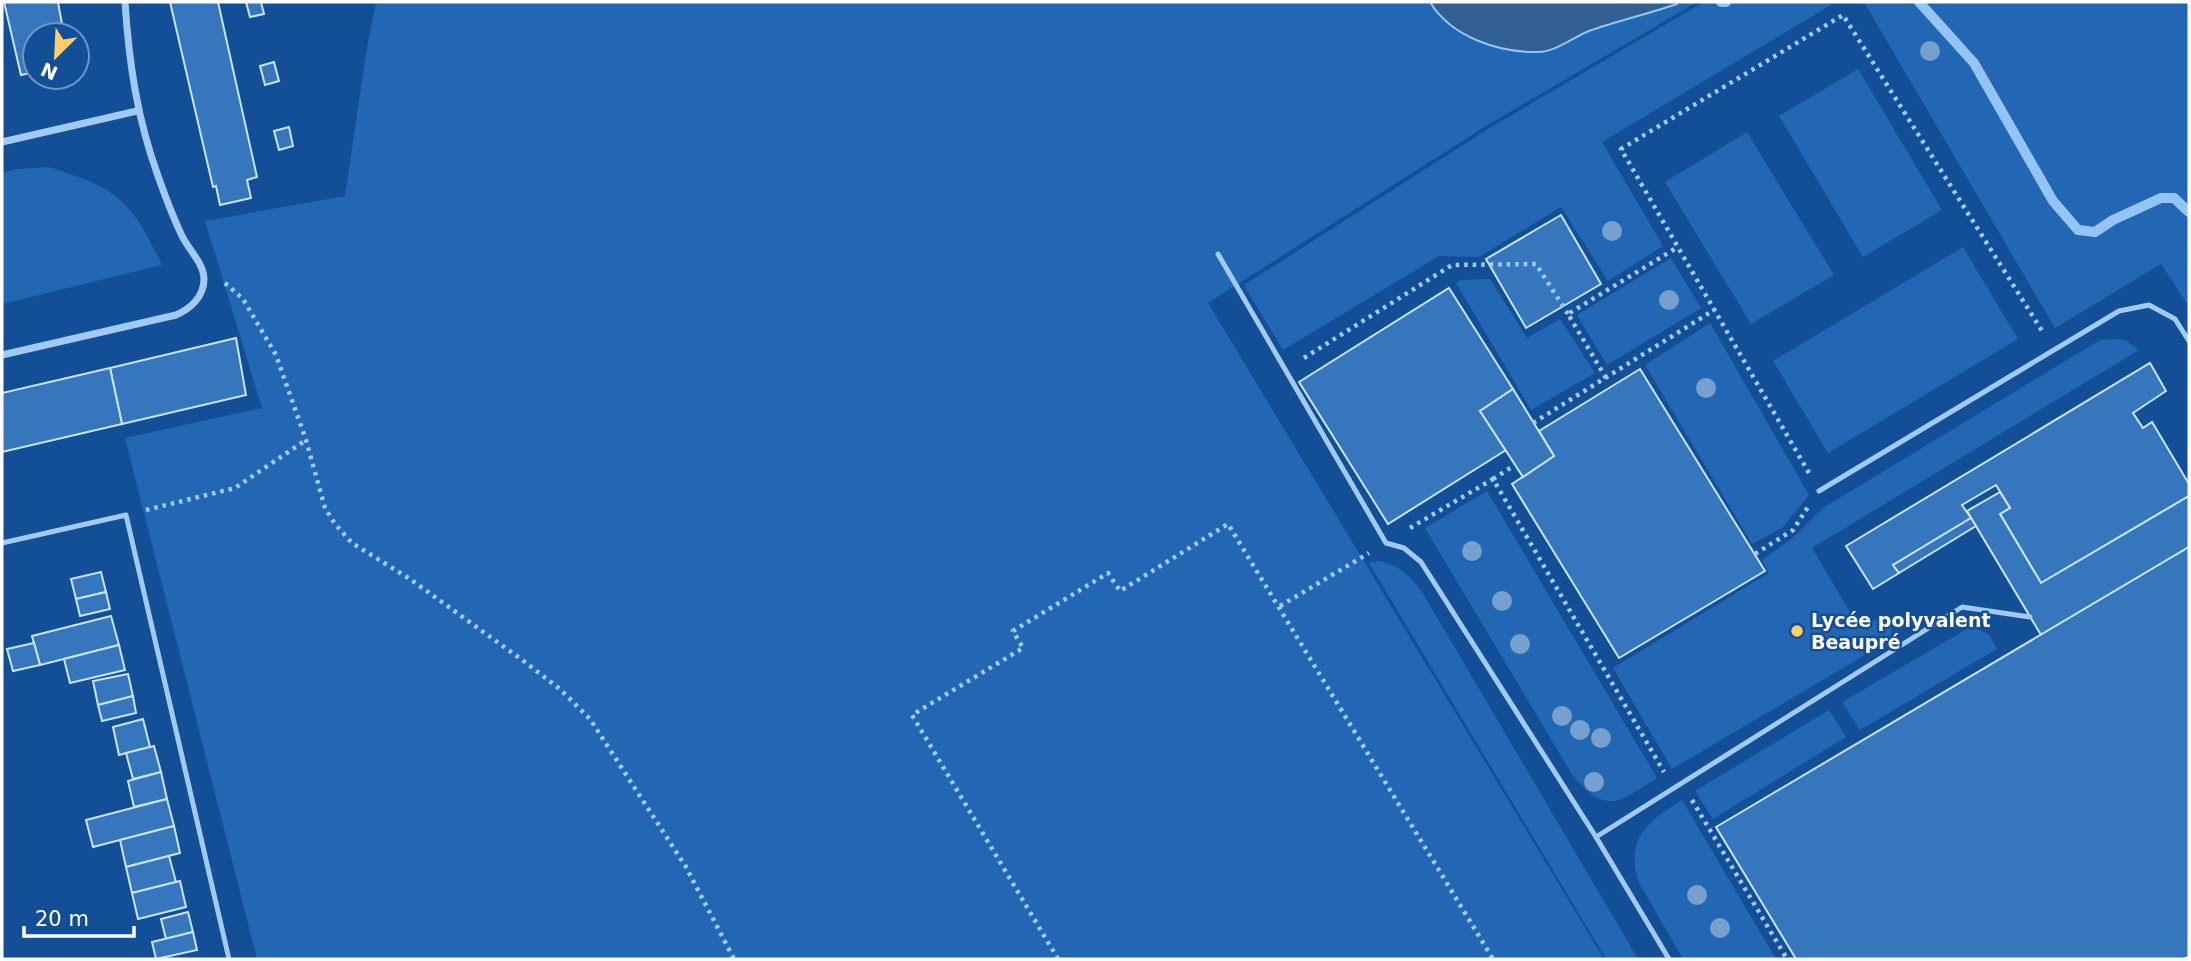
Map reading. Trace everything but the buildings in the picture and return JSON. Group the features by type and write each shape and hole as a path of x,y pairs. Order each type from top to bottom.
{"street":[{"path":"2,355 176,315 188,310 202,289 204,277 197,258 183,238 170,208 137,111 125,2"},
{"path":"2,142 137,111"}],"lane":[{"path":"1218,254 1386,543 1404,548 1421,562 1596,837 1670,959"},
{"path":"1819,491 2119,311 2149,305 2175,319 2189,341"},
{"path":"2,543 126,515 229,959"},
{"path":"1596,837 1962,607 2030,617"}],"path":[{"path":"1755,554 1793,530 1819,491 1621,149 1843,15 2054,350"},
{"path":"1568,314 1678,246"},
{"path":"197,258 243,299 260,324 276,355 306,440 325,508 335,524 352,543 410,579 526,662 561,690 590,719 686,867 734,959"},
{"path":"1285,370 1452,265 1536,264 1606,377"},
{"path":"1533,423 1714,310"},
{"path":"126,515 235,488 306,440"},
{"path":"1280,606 1515,465"},
{"path":"1493,479 1664,772 1690,797 1787,959"},
{"path":"1058,959 912,715 1023,648 1013,631 1108,573 1120,591 1228,524 1493,959"}],"shaded area":[{"path":"376,2 1697,2 1486,126 1208,303 1604,959 257,959 125,438 262,408 205,221 345,196"},
{"path":"1430,2 1678,2 1589,31 1558,47 1539,52 1524,52 1492,46 1463,33 1450,25"},
{"path":"1704,2 1836,2 1602,142 1663,246 1608,281 1561,207 1479,257 1439,256 1283,350 1244,285 1488,129"},
{"path":"1864,2 2189,2 2189,307 2161,264 2055,328"},
{"path":"1858,69 1942,210 1863,257 1779,116"},
{"path":"1747,132 1834,275 1751,324 1665,182"},
{"path":"48,167 91,182 120,200 141,225 162,265 2,304 2,173"},
{"path":"1963,247 2018,339 1828,453 1773,361"},
{"path":"1671,258 1701,308 1607,365 1577,315"},
{"path":"1490,279 1527,338 1560,319 1595,373 1531,410 1456,283 1461,280"},
{"path":"1710,323 1809,495 1782,528 1752,544 1645,365"},
{"path":"2100,340 2125,340 2139,350 1812,548 1860,629 1886,613 1892,628 1887,642 1672,769 1613,668 1769,573 1762,560 1794,537 1823,508"},
{"path":"1487,491 1657,778 1623,798 1604,801 1585,789 1573,776 1425,528"},
{"path":"1378,561 1403,572 1422,592 1638,959 1606,959 1369,563"},
{"path":"1972,626 1989,635 1997,649 1860,730 1842,702"},
{"path":"1829,710 1846,737 1713,819 1695,791"},
{"path":"1682,800 1776,959 1683,959 1638,881 1635,866 1635,853 1643,832 1659,815"}],"waterway":[{"path":"1721,2 1726,2"},
{"path":"1919,2 1974,63 2053,201 2078,230 2095,232 2113,220 2161,198 2174,198 2189,212"}],"place":[{"name":"Lycée polyvalent Beaupré","path":"1797,631"}]}
